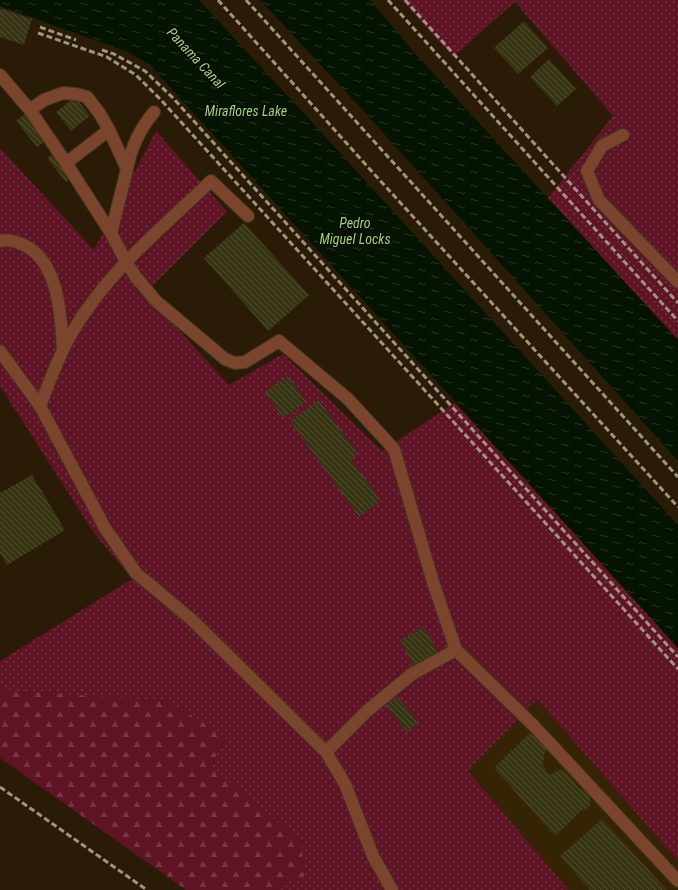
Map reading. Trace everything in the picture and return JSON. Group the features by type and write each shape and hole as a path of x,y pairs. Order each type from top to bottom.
{"lane":[{"path":"0,74 30,110 111,233 126,262 136,277 156,301 225,359 235,363 245,362 280,341 348,399 394,449 433,582 456,650 532,725 678,882"},
{"path":"30,110 44,100 63,93 87,97 100,114 109,130 127,169"},
{"path":"111,233 130,154 144,124 154,112"},
{"path":"66,163 109,130"},
{"path":"623,135 602,146 587,171 599,200 678,282"},
{"path":"40,406 63,350 73,331 114,274 211,181 248,216"},
{"path":"0,241 19,242 30,248 43,259 52,277 60,310 63,350"},
{"path":"0,351 40,406 105,528 136,573 191,619 326,752 345,784 373,856 392,890"},
{"path":"326,752 367,711 412,674 456,650"}],"shaded area":[{"path":"537,699 678,861 678,890 569,890 468,770"}],"green space":[{"path":"402,0 678,0 678,340 548,198 613,116 515,2 453,57"},
{"path":"156,131 227,212 145,293 229,385 283,354 382,451 455,403 678,648 678,861 537,699 468,771 569,890 276,890 305,876 301,841 211,767 226,737 2,690 0,687 0,661 132,579 94,533 0,386 0,148 94,250"},
{"path":"0,687 3,690 168,701 226,737 211,767 301,841 305,876 276,890 186,890 0,758"}],"water":[{"name":"Pedro Miguel Locks","path":"0,0 199,0 322,133 678,525 678,648 150,65 128,52 0,6"},
{"path":"260,0 370,0 414,52 678,340 678,461 360,107"}],"building":[{"path":"0,8 32,19 24,45 0,37"},
{"path":"524,21 548,48 518,74 494,48"},
{"path":"549,59 576,89 557,106 530,77"},
{"path":"75,97 90,116 71,131 56,112"},
{"path":"27,112 48,139 37,147 16,121"},
{"path":"55,153 73,177 66,182 47,158"},
{"path":"244,223 309,295 268,331 204,258"},
{"path":"288,376 306,402 283,418 265,392"},
{"path":"319,400 358,455 351,459 381,501 359,517 290,421"},
{"path":"32,475 65,530 7,565 0,553 0,493"},
{"path":"424,627 438,653 413,666 400,640"},
{"path":"398,697 419,723 407,732 386,706"},
{"path":"530,733 547,749 544,754 543,766 547,770 547,773 552,774 559,770 565,771 580,789 585,790 590,797 591,804 586,811 582,810 555,836 494,768"},
{"path":"602,819 667,890 590,890 560,856"}],"railway":[{"path":"218,0 376,176 678,507"},
{"path":"246,0 678,477"},
{"path":"388,0 678,321"},
{"path":"405,0 678,303"},
{"path":"40,27 76,40"},
{"path":"38,33 107,57 136,75 161,100 678,669"},
{"path":"102,50 114,54 145,71 173,98 678,657"},
{"path":"0,787 147,890"}],"water label":[{"name":"Panama Canal","path":"196,58"},
{"name":"Miraflores Lake","path":"246,111"}]}
